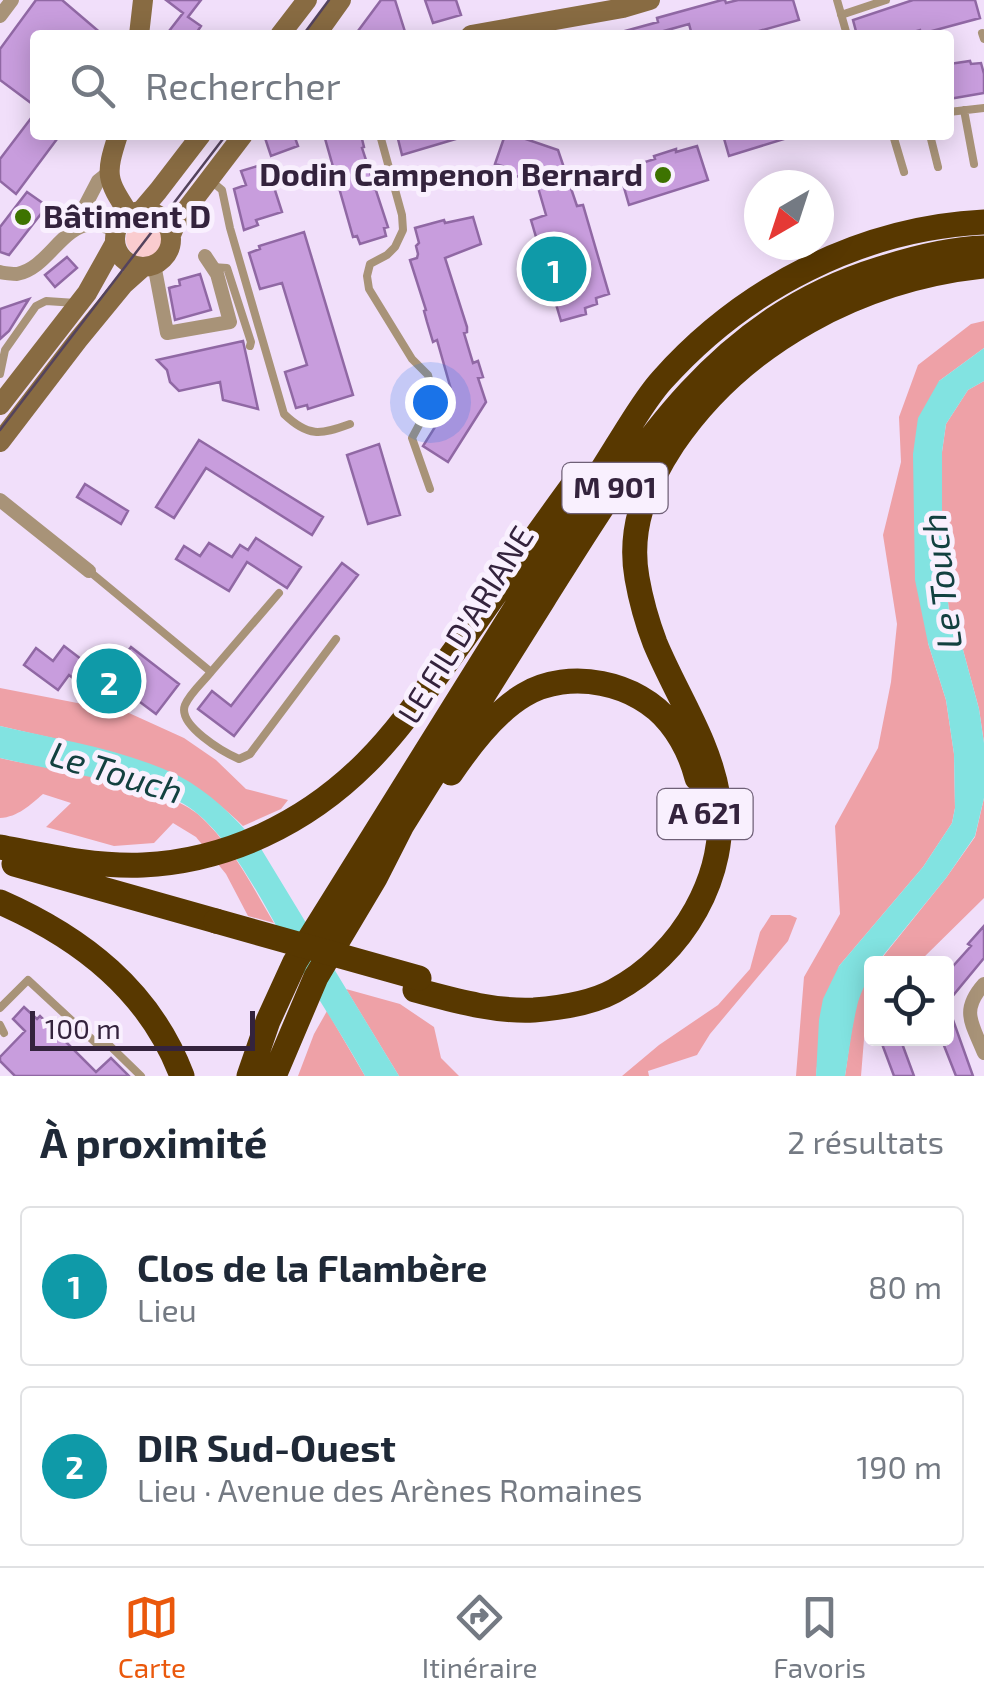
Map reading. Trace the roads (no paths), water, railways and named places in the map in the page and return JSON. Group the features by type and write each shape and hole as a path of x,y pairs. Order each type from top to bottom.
{"highway":[{"name":"LE FIL D'ARIANE","path":"249,1076 295,962 659,383 724,320 778,284 840,253 896,235 952,223 984,222"},
{"name":"LE FIL D'ARIANE","path":"274,1076 316,976 402,825 593,521 637,454 677,404 721,359 805,299 852,278 910,260 984,248"},
{"name":"M 901","path":"417,984 493,1007 534,1010 575,1004 612,992 645,972 672,946 696,910 712,872 719,834 718,797 690,713 656,646 643,610 633,549 642,500 655,472 709,397 748,361 799,326 890,286 984,266"},
{"path":"0,847 79,862 140,865 191,859 242,845 290,822 330,795 366,763 404,719 640,395 659,383"},
{"name":"A 621","path":"0,859 215,927 417,984 541,995 600,981 647,952 672,924 693,888 703,848 703,797 692,760 671,724 634,695 592,682 560,682 538,688 508,707 459,760 398,852 375,878"},
{"path":"0,876 215,927"},
{"path":"0,902 41,920 102,962 158,1024 182,1076"}],"main road":[{"path":"140,30 143,0"},
{"path":"284,30 307,0"},
{"path":"320,30 342,0"},
{"path":"499,30 650,0"},
{"path":"117,140 108,173 125,224 123,258 136,266 149,265"},
{"path":"2,399 79,303 125,224 158,191 197,140"},
{"path":"0,442 124,284 164,257 176,224 240,140"},
{"path":"125,224 149,211 163,219 170,234"}],"street":[{"path":"0,16 12,0"},
{"path":"72,231 98,181 108,173"},
{"path":"0,272 17,274 37,264 72,231 87,224 125,224"},
{"path":"149,265 166,333 230,322 217,274 208,261"},
{"path":"0,500 90,571"},
{"path":"984,984 972,997 970,1008 984,1053"}],"lane":[{"path":"837,0 846,30"},
{"path":"842,15 886,0"},
{"path":"954,111 984,108"},
{"path":"964,110 974,164"},
{"path":"381,140 402,214 402,230 395,247 370,264 367,276 369,290 412,360 428,375 433,394 412,438 430,490"},
{"path":"894,140 904,172"},
{"path":"931,140 938,167"},
{"path":"209,179 222,190 284,414 297,426 324,433 350,424"},
{"path":"208,261 227,268 250,346"},
{"path":"0,374 6,350 36,306 46,301 79,303"},
{"path":"90,571 210,672"},
{"path":"280,593 184,706 189,725 227,754 239,759 250,754 336,639"},
{"path":"0,1008 28,980 96,1044 108,1043 140,1076"}],"water":[{"name":"Le Touch","path":"984,348 984,381 968,390 946,424 942,513 949,611 979,709 984,743 984,798 975,836 946,878 883,956 864,956 864,988 845,1076 816,1076 823,999 839,966 923,867 952,823 955,808 954,754 946,700 928,643 915,580 913,454 918,418 939,381"},
{"name":"Le Touch","path":"0,726 136,759 179,776 223,807 260,847 399,1076 365,1076 246,874 214,829 196,812 160,795 0,758"}],"tram line":[{"path":"307,30 329,0"},
{"path":"0,430 222,140"}],"place":[{"name":"Dodin Campenon Bernard","path":"663,175"},
{"name":"Bâtiment D","path":"23,217"},
{"name":"Clos de la Flambère","path":"554,269"},
{"name":"DIR Sud-Ouest","path":"109,681"}]}
